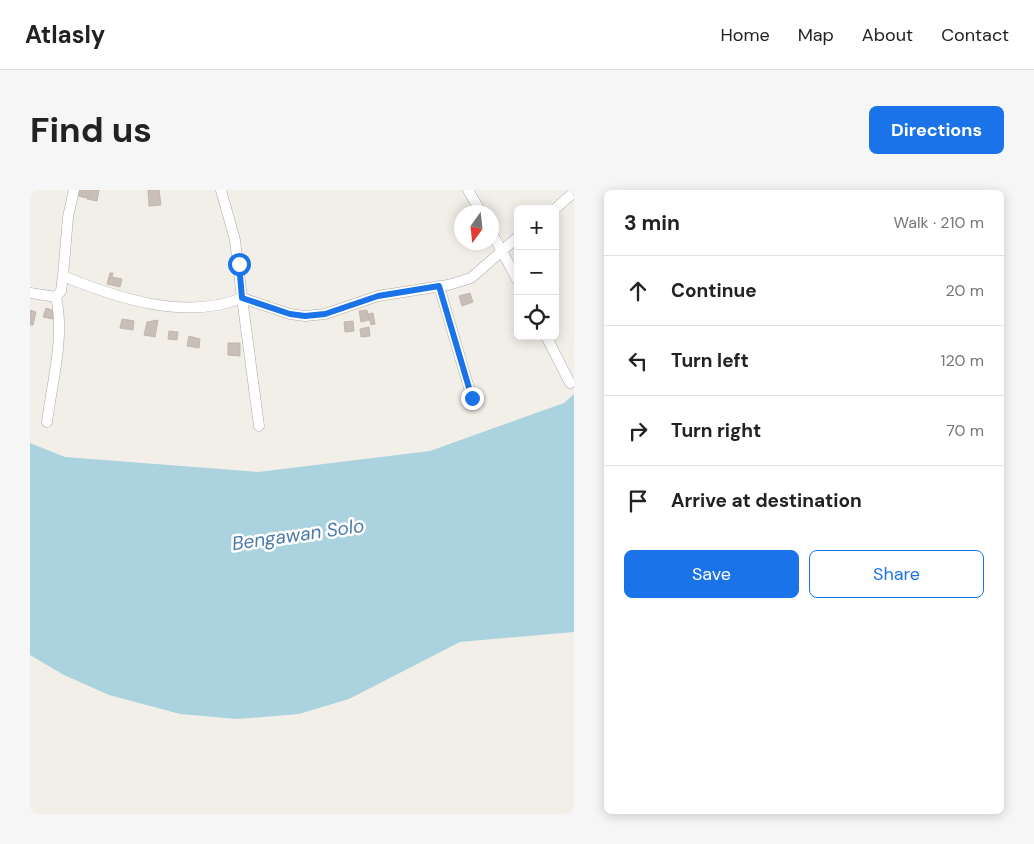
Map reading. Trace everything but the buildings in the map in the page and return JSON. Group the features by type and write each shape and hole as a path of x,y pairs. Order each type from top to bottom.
{"street":[{"path":"56,297 61,291 68,218 74,190"},
{"path":"221,190 235,240 259,426"},
{"path":"468,190 477,205"},
{"path":"559,205 574,192"},
{"path":"63,276 95,289 162,305 205,306 242,298 290,314 305,316 325,314 378,296 439,286 471,278 514,239"},
{"path":"500,250 514,274"},
{"path":"439,286 472,398"},
{"path":"30,292 56,297"},
{"path":"47,422 58,334 59,312 56,297"},
{"path":"548,340 570,383"}],"water":[{"name":"Bengawan Solo","path":"574,394 574,632 460,642 349,699 299,714 237,719 180,714 109,695 64,675 30,655 30,443 65,457 258,472 430,451 564,403"}],"route":[{"path":"239,264 242,298 290,314 305,316 325,314 378,296 439,286 472,398"}]}
